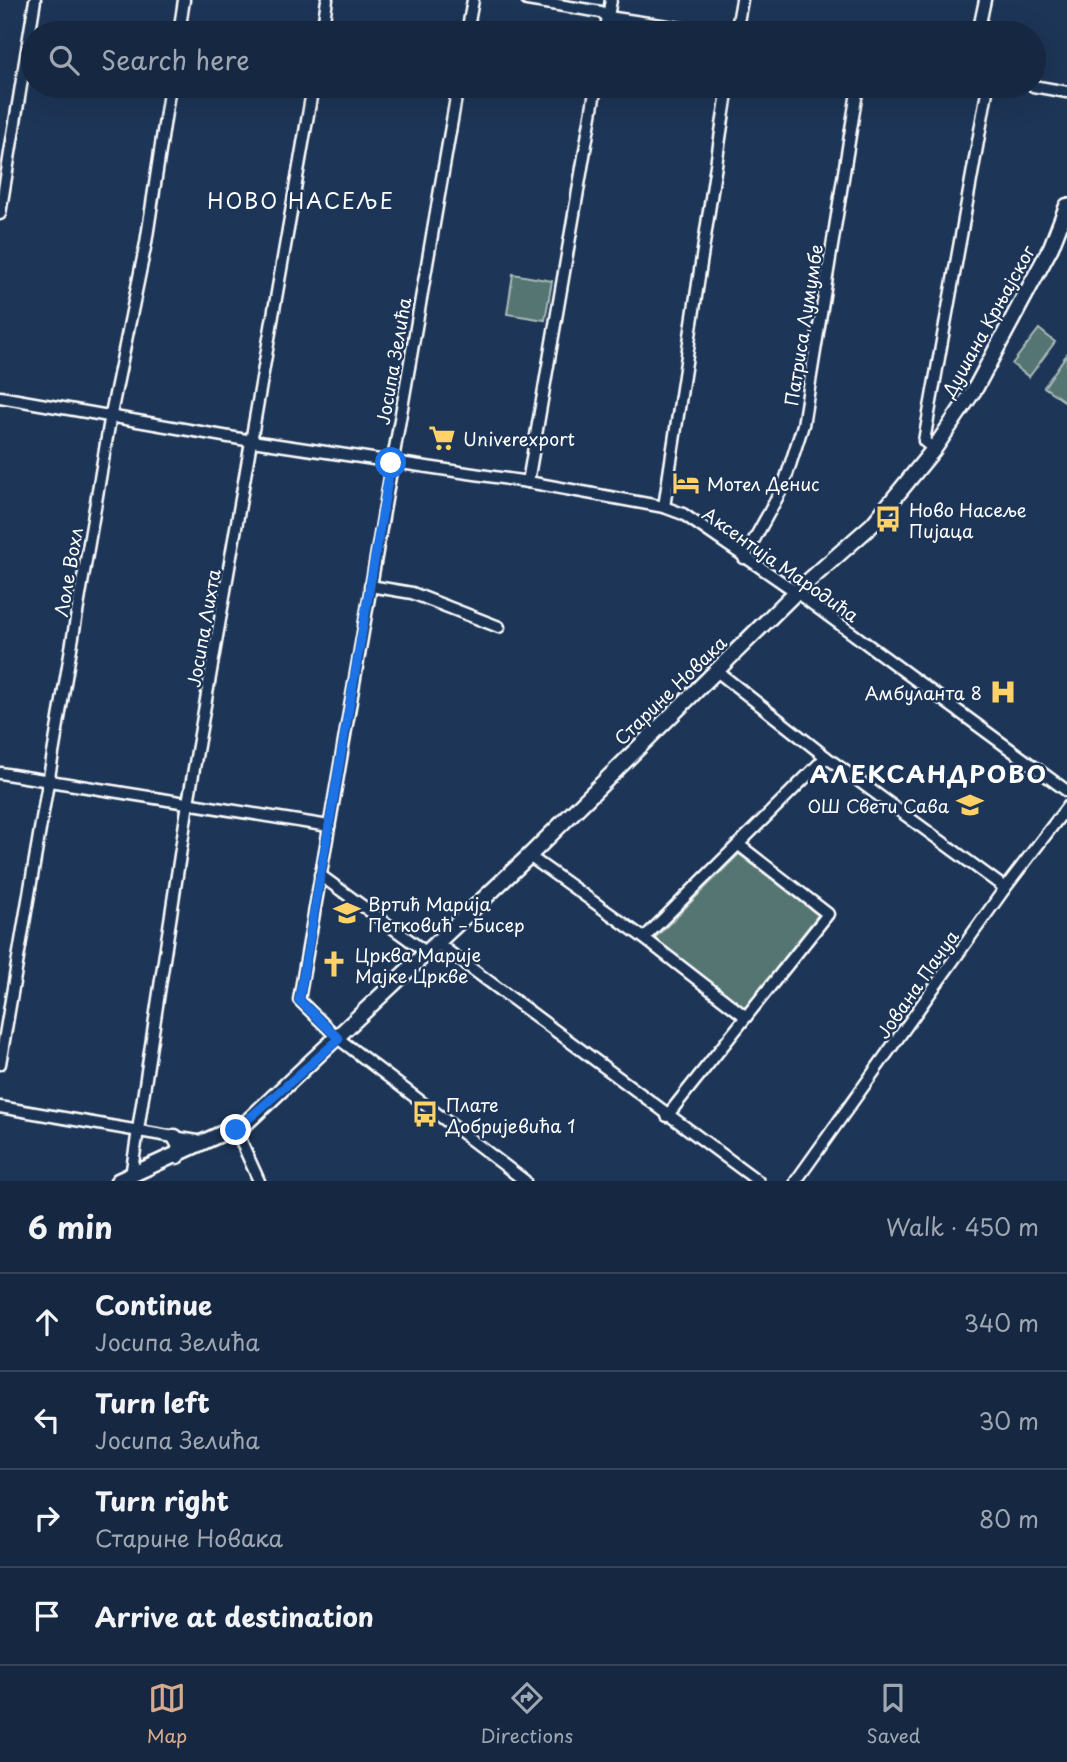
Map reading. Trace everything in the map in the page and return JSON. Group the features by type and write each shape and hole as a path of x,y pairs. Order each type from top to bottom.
{"street":[{"path":"32,21 35,0"},
{"path":"180,21 184,0"},
{"path":"324,21 327,0"},
{"path":"469,21 473,0"},
{"path":"527,0 601,12 608,17 634,21"},
{"path":"607,21 611,0"},
{"path":"738,21 742,0"},
{"path":"981,21 985,0"},
{"path":"0,214 21,86"},
{"path":"1046,88 1067,92"},
{"name":"Лоле Вохл","path":"0,1064 111,414 146,243 168,98"},
{"name":"Јосипа Лихта","path":"124,1179 136,1129 188,803 311,98"},
{"name":"Јосипа Зелића","path":"339,1039 299,1000 456,98"},
{"path":"528,482 594,98"},
{"path":"664,506 726,98"},
{"name":"Патриса Лумумбе","path":"744,558 783,487 800,438 856,98"},
{"path":"934,449 924,441 986,98"},
{"name":"Душана Крњајског","path":"934,449 983,376 1051,247 1067,206"},
{"name":"Аксентија Мародића","path":"0,397 111,414 252,441 528,482 664,506 683,514 796,592 1067,790"},
{"name":"Старине Новака","path":"124,1179 236,1130 339,1039 718,672 796,592 873,524 934,449"},
{"path":"370,586 412,593 499,628"},
{"path":"718,672 826,757 1004,887"},
{"path":"645,938 826,757"},
{"path":"0,773 328,826"},
{"name":"Јована Пачуа","path":"796,1181 1004,887 1067,807"},
{"path":"667,1116 828,914 739,845"},
{"path":"529,856 645,938 746,1017"},
{"path":"320,875 432,948 758,1181"},
{"path":"339,1039 525,1181"},
{"path":"0,1107 206,1143"},
{"path":"236,1130 258,1181"},
{"path":"175,1137 180,1146 177,1156"}],"green space":[{"path":"513,274 552,281 545,320 507,314"},
{"path":"1039,329 1055,342 1029,377 1012,364"},
{"path":"1067,354 1067,403 1044,387"},
{"path":"739,854 818,915 744,1009 654,939"}],"place":[{"name":"Univerexport","path":"442,438"},
{"name":"Мотел Денис","path":"686,483"},
{"name":"Ново Насеље Пијаца","path":"888,519"},
{"name":"Амбуланта 8","path":"1003,692"},
{"name":"ОШ Свети Сава","path":"970,805"},
{"name":"Вртић Марија Петковић – Бисер","path":"347,913"},
{"name":"Црква Марије Мајке Цркве","path":"334,964"},
{"name":"Плате Добријевића 1","path":"425,1114"}],"district":[{"name":"НОВО НАСЕЉЕ","path":"301,200"},
{"name":"АЛЕКСАНДРОВО","path":"929,773"}],"route":[{"path":"236,1130 339,1039 299,1000 391,463"}]}
